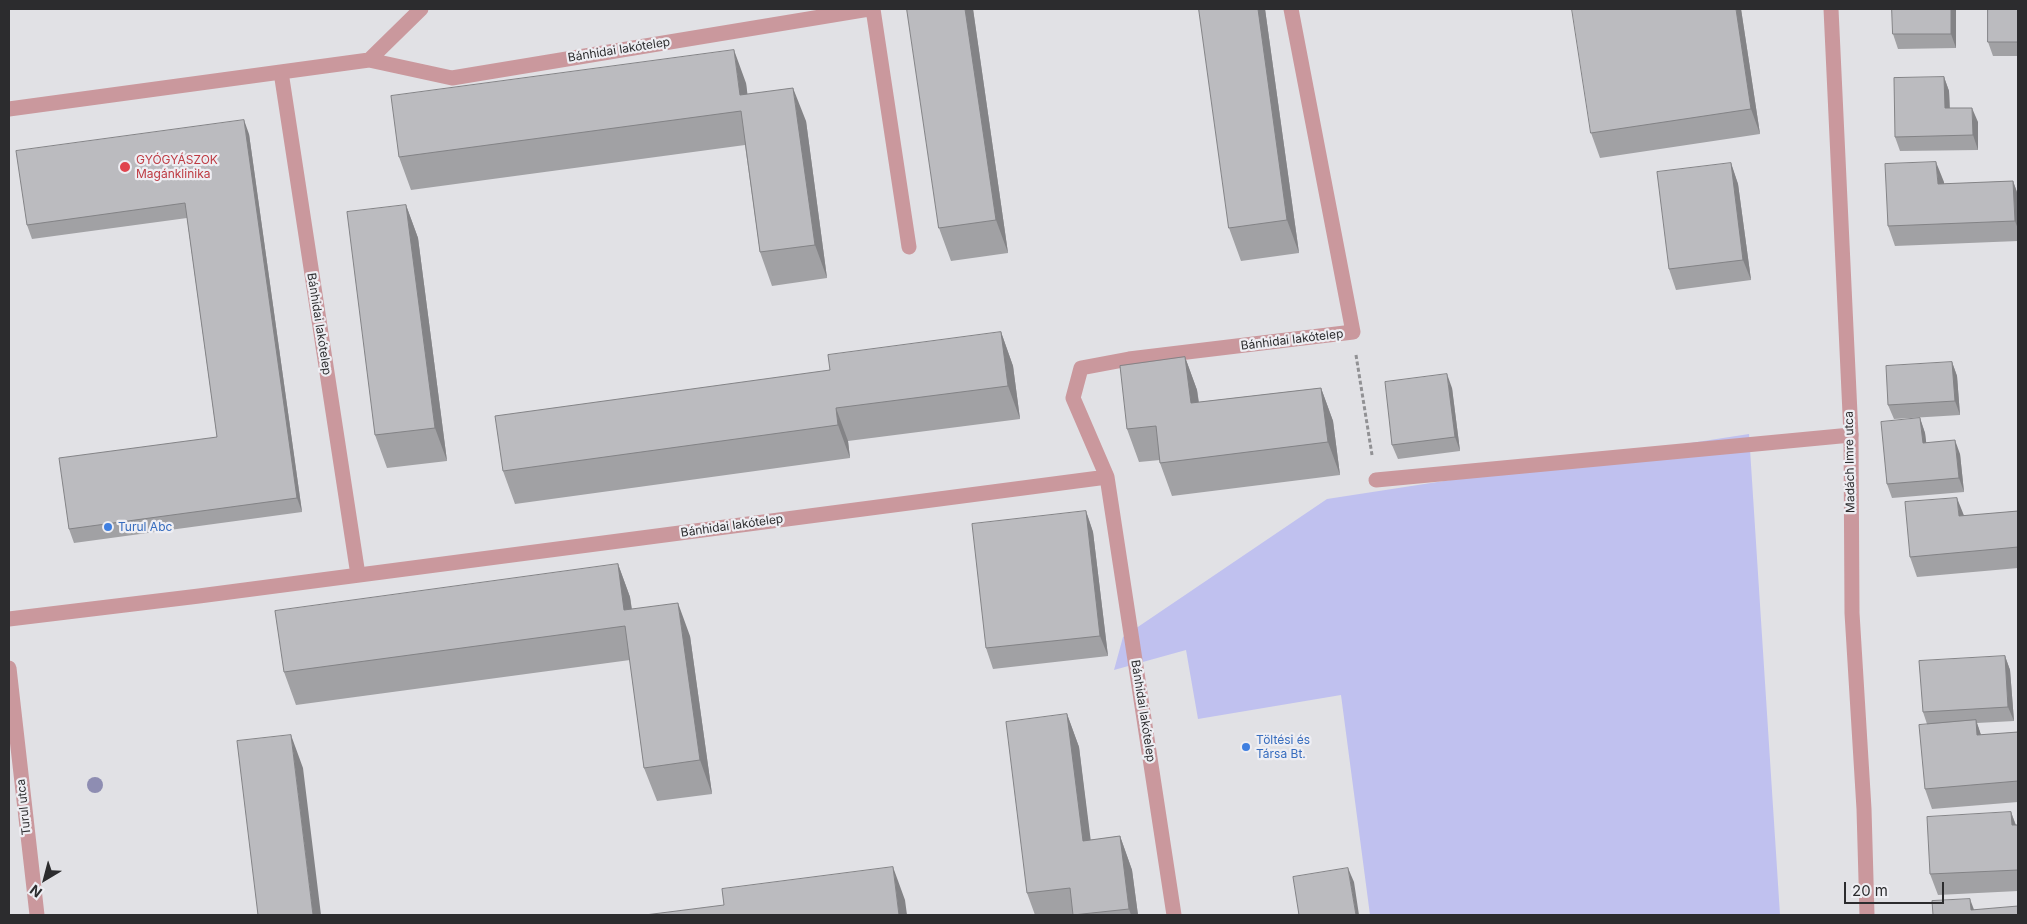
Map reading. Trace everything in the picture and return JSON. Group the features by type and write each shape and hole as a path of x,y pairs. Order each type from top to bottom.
{"street":[{"path":"369,60 421,9"},
{"name":"Bánhidai lakótelep","path":"9,109 369,60 452,78 871,9 909,247"},
{"name":"Bánhidai lakótelep","path":"1174,915 1107,477 1073,398 1081,368 1129,359 1353,332 1292,9"},
{"name":"Madách Imre utca","path":"1831,9 1851,435 1852,614 1864,809 1867,915"},
{"name":"Bánhidai lakótelep","path":"281,72 358,576"},
{"path":"1376,480 1851,435"},
{"name":"Bánhidai lakótelep","path":"9,619 358,576 1107,477"},
{"name":"Turul utca","path":"9,668 37,915"}],"path":[{"path":"1353,332 1376,480"}],"shaded area":[{"path":"1749,434 1780,915 1370,915 1341,695 1198,719 1186,650 1114,670 1123,637 1327,499"}],"building":[{"path":"907,9 965,9 996,220 939,228"},
{"path":"1199,9 1258,9 1287,220 1229,228"},
{"path":"1572,9 1736,9 1751,109 1591,133"},
{"path":"1892,9 1951,9 1951,34 1893,34"},
{"path":"1988,9 2018,9 2018,42 1988,42"},
{"path":"734,50 740,95 793,88 815,245 760,252 741,111 399,157 391,96"},
{"path":"1944,77 1945,108 1972,108 1973,135 1895,137 1894,78"},
{"path":"244,120 297,498 69,529 59,458 217,437 185,203 27,225 16,151"},
{"path":"1936,162 1938,184 2013,181 2015,221 1888,226 1885,164"},
{"path":"1731,163 1743,260 1669,269 1657,172"},
{"path":"406,205 435,428 375,435 347,212"},
{"path":"1001,332 1008,386 836,408 838,425 503,471 495,416 830,370 828,355"},
{"path":"1185,357 1191,403 1321,388 1328,442 1160,463 1156,426 1127,429 1120,366"},
{"path":"1952,362 1955,401 1888,405 1886,366"},
{"path":"1447,374 1455,437 1392,445 1385,382"},
{"path":"1920,418 1923,443 1955,440 1959,478 1887,484 1881,422"},
{"path":"1957,498 1959,516 2018,511 2018,547 1910,557 1905,502"},
{"path":"1086,511 1100,636 986,648 972,524"},
{"path":"618,564 624,610 678,603 700,760 644,768 625,626 284,672 275,611"},
{"path":"2005,656 2008,707 1923,712 1919,661"},
{"path":"1067,714 1083,841 1120,836 1129,909 1073,915 1070,888 1027,893 1006,722"},
{"path":"1976,720 1977,735 2018,732 2018,781 1925,789 1919,725"},
{"path":"291,735 313,915 258,915 237,741"},
{"path":"2011,812 2012,825 2018,825 2018,870 1930,874 1927,817"},
{"path":"893,867 899,915 645,915 724,905 722,889"},
{"path":"1348,868 1356,915 1299,915 1293,877"},
{"path":"1970,899 1971,910 2018,906 2018,915 1933,915 1932,901"}],"place":[{"name":"GYÓGYÁSZOK Magánklinika","path":"125,167"},
{"name":"Turul Abc","path":"108,527"},
{"name":"Töltési és Társa Bt.","path":"1246,747"}]}
